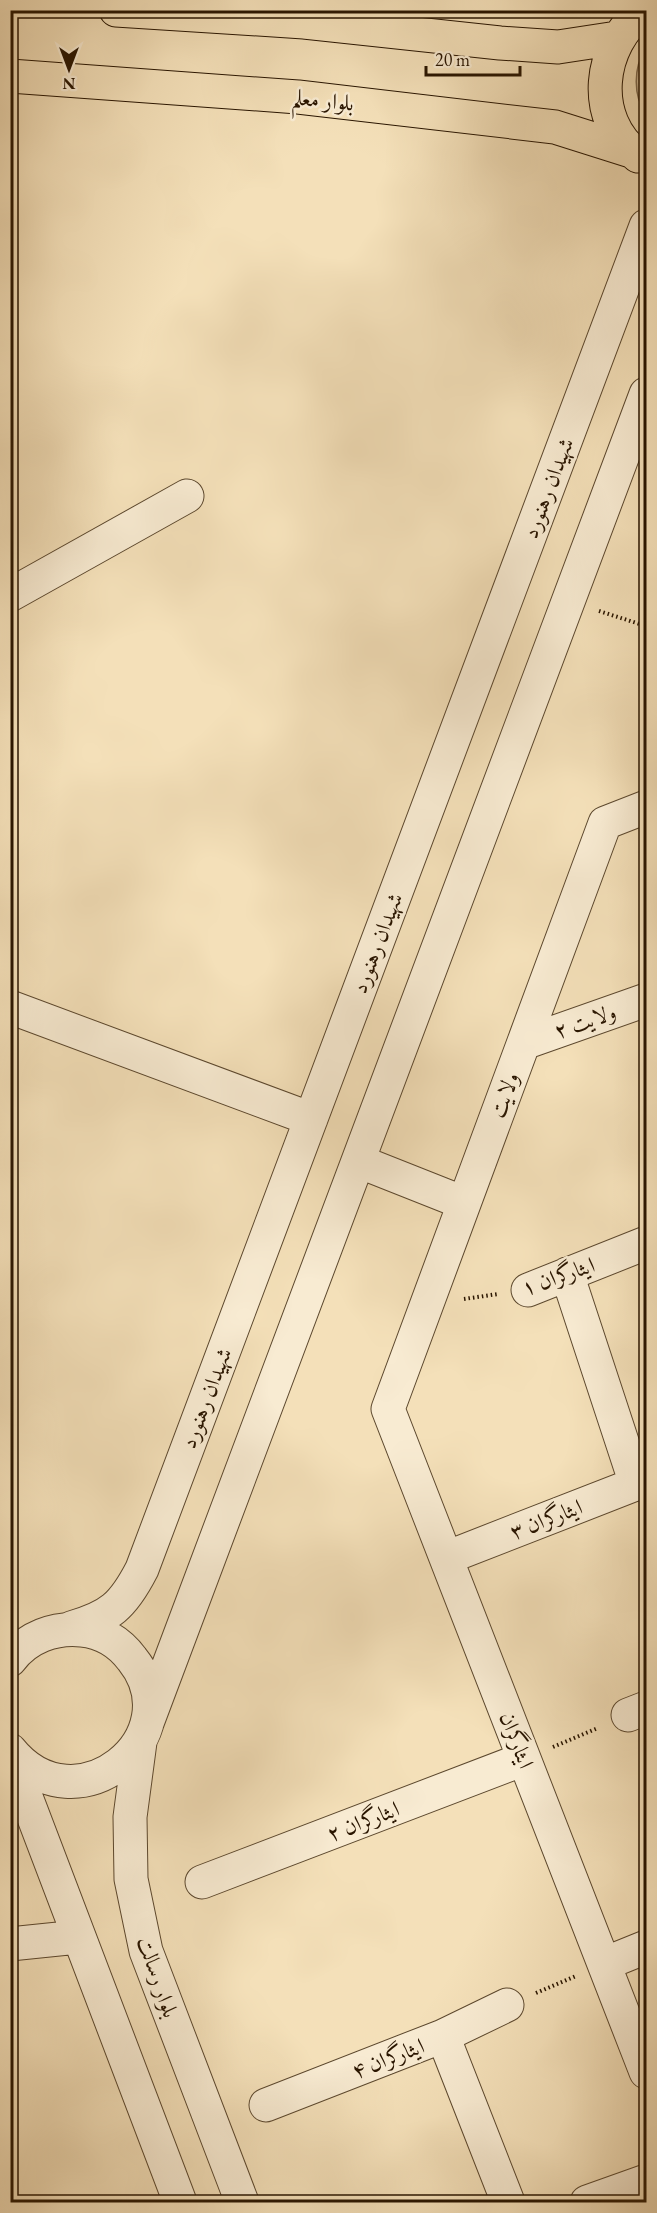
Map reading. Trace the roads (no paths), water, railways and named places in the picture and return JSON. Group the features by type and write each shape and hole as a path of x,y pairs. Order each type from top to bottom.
{"main road":[{"path":"116,10 304,22 558,47 632,20"},
{"path":"632,20 608,61 604,85 607,110 616,132 639,157"},
{"name":"بلوار معلم","path":"10,76 298,97 555,127 639,157"}],"street":[{"name":"شهیدان رهنورد","path":"10,1660 16,1652 33,1639 51,1632 94,1622 115,1609 131,1591 142,1569 646,226"},
{"path":"10,1750 35,1772 54,1779 74,1781 94,1778 112,1770 128,1758 143,1733 646,394"},
{"path":"10,596 187,496"},
{"name":"ولایت","path":"388,1409 605,823 646,807"},
{"name":"ولایت ۲","path":"524,1043 646,1000"},
{"path":"10,1007 311,1119"},
{"path":"358,1161 464,1203"},
{"name":"ایثارگران ۱","path":"528,1290 646,1243"},
{"path":"567,1274 641,1482"},
{"name":"ایثارگران","path":"388,1409 646,2072"},
{"name":"ایثارگران ۳","path":"446,1558 641,1482"},
{"path":"71,1628 90,1630 109,1638 125,1650 138,1666 146,1684 149,1704 143,1733"},
{"name":"بلوار رسالت","path":"143,1733 130,1817 131,1879 146,1951 242,2202"},
{"path":"10,1755 180,2202"},
{"name":"ایثارگران ۲","path":"202,1882 524,1759"},
{"path":"10,1944 78,1937"},
{"path":"604,1964 646,1947"},
{"name":"ایثارگران ۴","path":"266,2105 443,2036 507,2006"},
{"path":"443,2036 508,2202"},
{"path":"587,2202 646,2181"}]}
